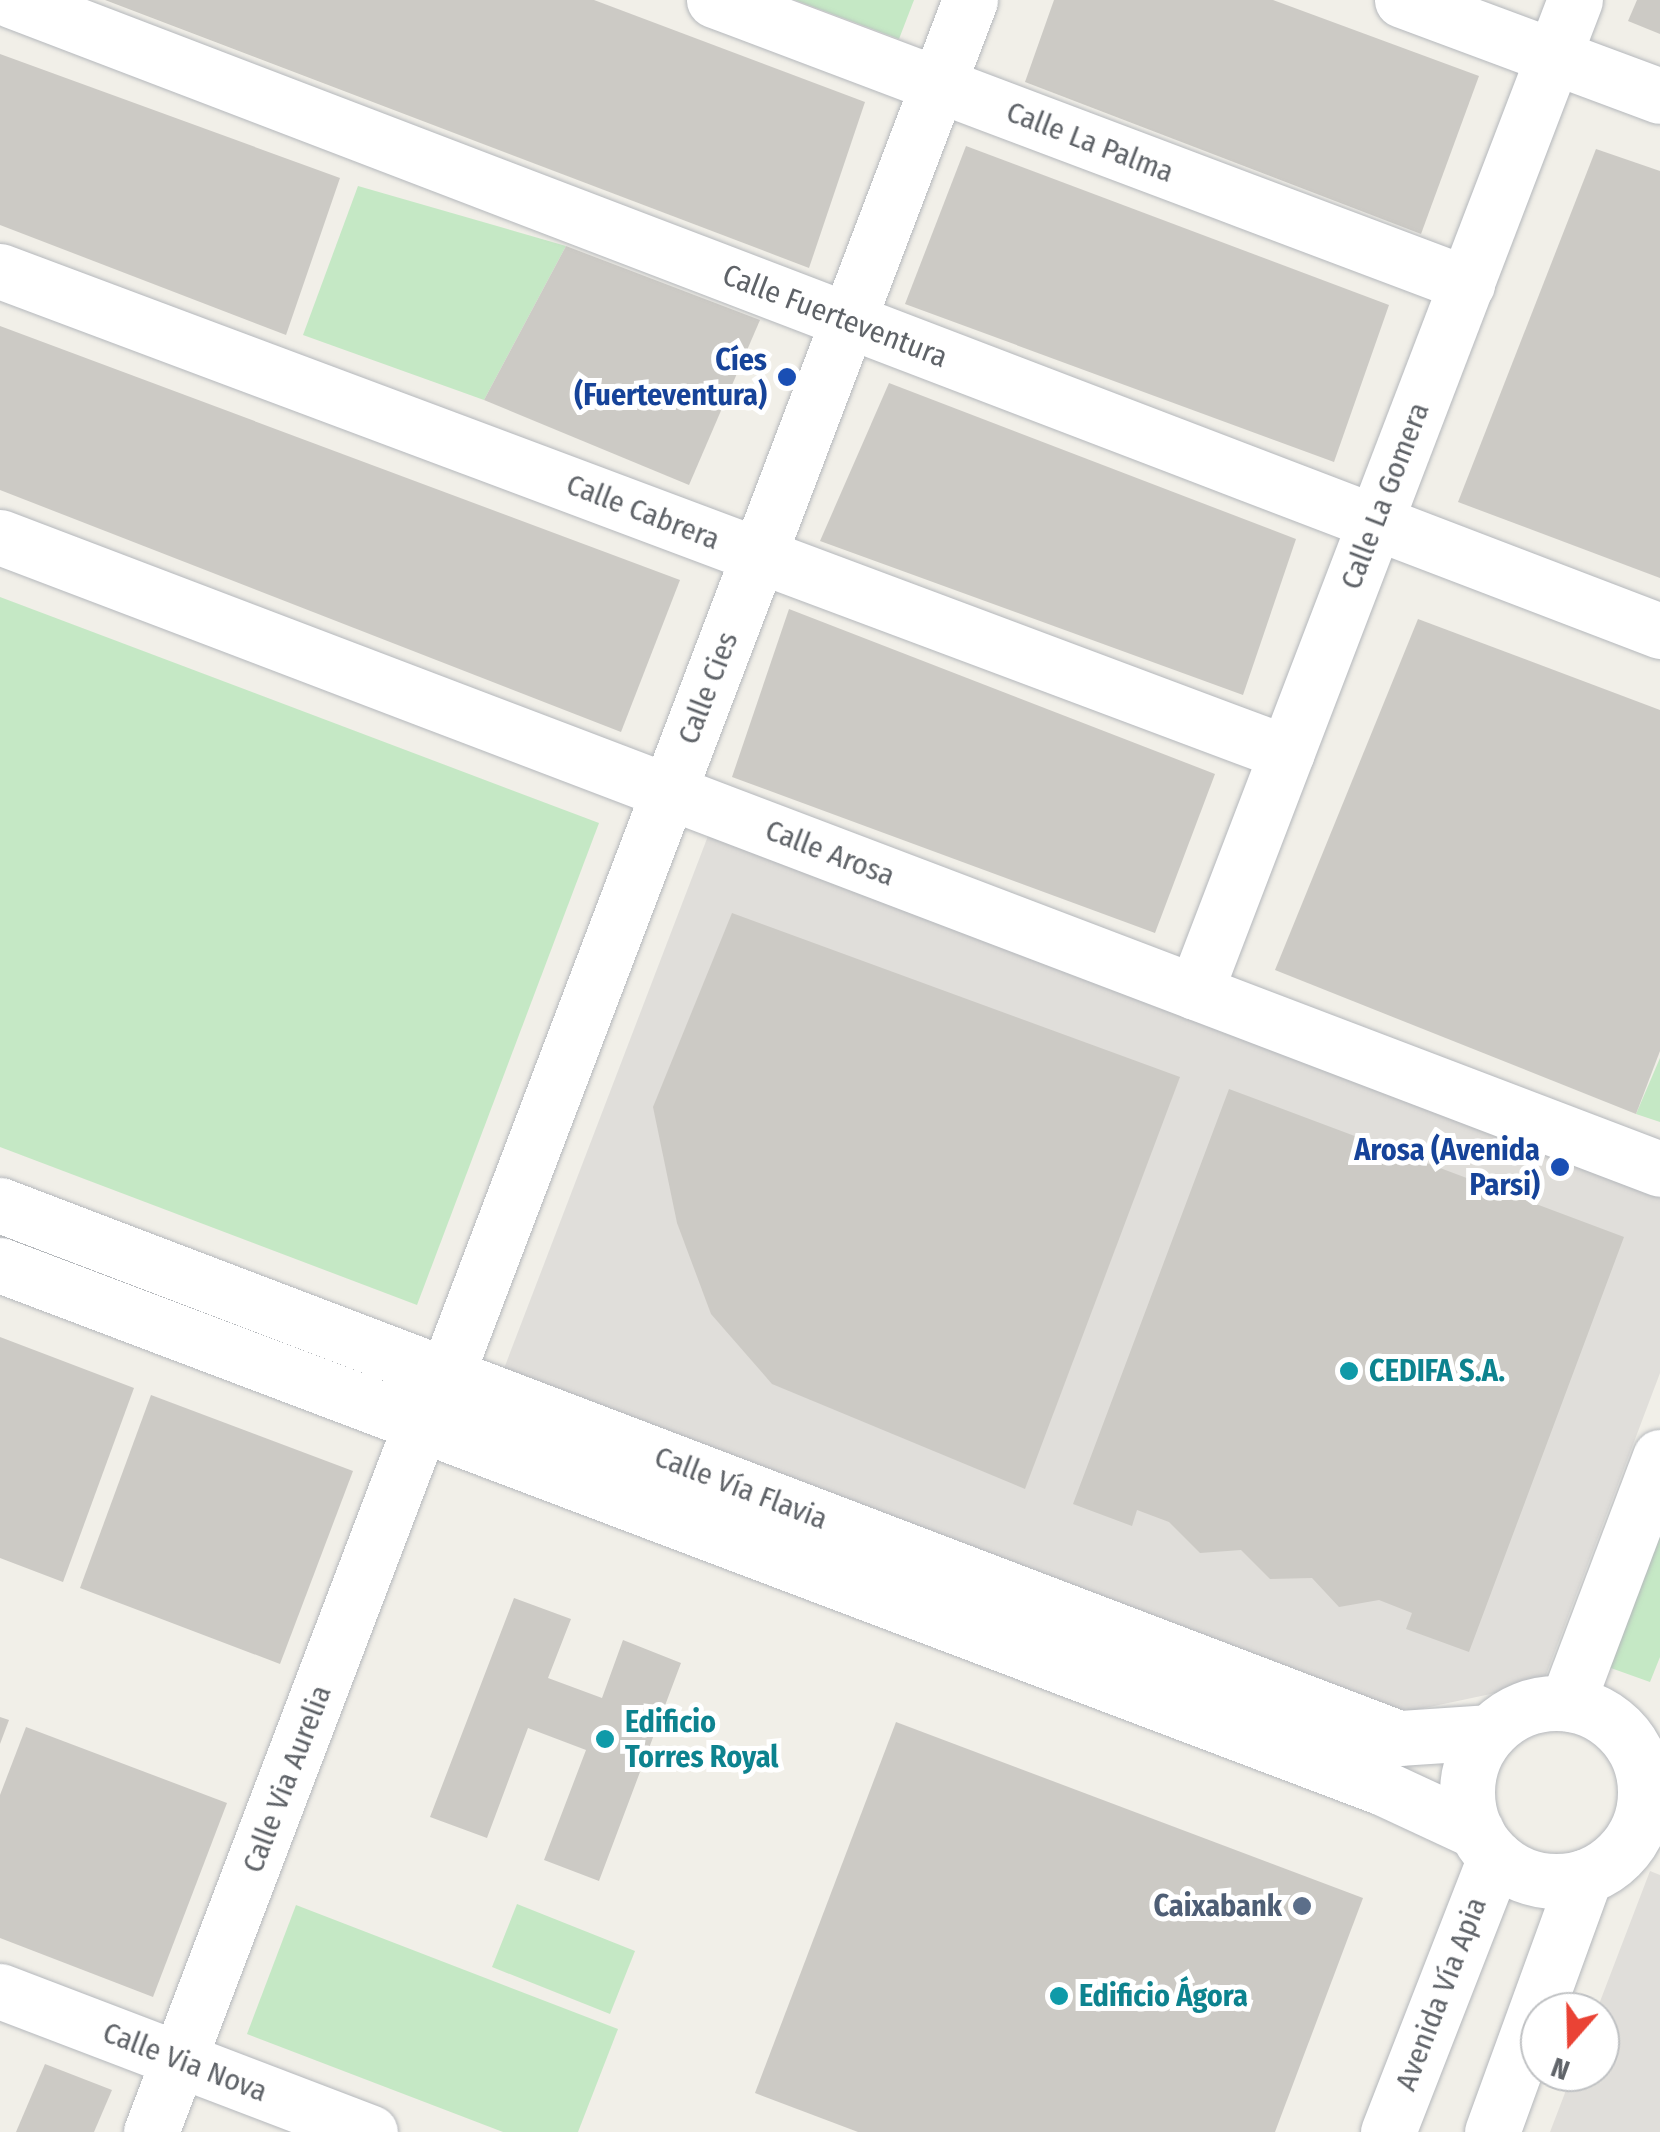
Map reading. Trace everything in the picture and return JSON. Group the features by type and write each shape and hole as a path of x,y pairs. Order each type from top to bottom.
{"street":[{"name":"Calle Fuerteventura","path":"11,0 1660,630"},
{"name":"Calle La Palma","path":"714,0 1467,284"},
{"name":"Calle Cies","path":"446,1376 970,0"},
{"path":"1402,0 1660,96"},
{"name":"Calle La Gomera","path":"1196,992 1575,0"},
{"name":"Calle Cabrera","path":"0,271 1287,753"},
{"name":"Calle Arosa","path":"0,537 1660,1169"},
{"name":"Calle Vía Flavia","path":"0,1205 1399,1738 1489,1732"},
{"name":"Calle Vía Flavia","path":"0,1265 1381,1788 1485,1844"},
{"name":"Calle Via Aurelia","path":"151,2132 421,1424"},
{"path":"1567,1703 1660,1457"},
{"path":"1567,1703 1594,1711 1617,1727 1634,1749 1651,1791 1627,1846 1608,1864 1586,1876 1537,1879 1485,1844 1468,1806 1467,1780 1474,1755 1489,1732 1511,1714 1538,1704 1567,1703"},
{"name":"Avenida Vía Apia","path":"1388,2132 1485,1844"},
{"path":"1492,2132 1586,1876"},
{"name":"Calle Via Nova","path":"0,1992 370,2132"}],"shaded area":[{"path":"708,836 1660,1198 1660,1373 1543,1683 1387,1716 500,1379"},
{"path":"1650,1871 1660,1875 1660,2132 1550,2132 1565,2092 1620,2092 1620,1992 1604,1992"}],"green space":[{"path":"795,0 914,0 899,39"},
{"path":"358,186 566,246 484,400 303,335"},
{"path":"0,597 599,823 417,1305 0,1147"},
{"path":"1660,1058 1660,1122 1636,1114"},
{"path":"1660,1530 1660,1657 1650,1682 1608,1667"},
{"path":"517,1904 635,1951 610,2014 492,1967"},
{"path":"296,1905 618,2029 578,2132 503,2132 247,2034"}],"building":[{"path":"105,0 594,0 865,102 809,268"},
{"path":"1054,0 1273,0 1479,76 1421,234 1025,82"},
{"path":"1637,0 1660,0 1660,34 1628,21"},
{"path":"0,54 340,178 286,335 0,225"},
{"path":"966,146 1389,305 1334,462 905,304"},
{"path":"1596,149 1660,171 1660,578 1458,502"},
{"path":"566,246 760,320 689,485 484,400"},
{"path":"0,326 680,580 621,732 0,490"},
{"path":"889,383 1296,539 1243,695 820,541"},
{"path":"789,609 1215,774 1155,933 732,777"},
{"path":"1418,619 1660,710 1660,1051 1636,1114 1275,970"},
{"path":"732,913 1180,1077 1025,1489 772,1384 711,1314 677,1223 653,1107"},
{"name":"CEDIFA S.A.","path":"1229,1089 1624,1237 1469,1652 1406,1629 1412,1613 1379,1600 1339,1607 1312,1578 1270,1579 1241,1550 1200,1553 1169,1522 1137,1510 1132,1526 1073,1504"},
{"path":"0,1337 134,1388 63,1582 0,1558"},
{"path":"151,1395 353,1471 280,1664 80,1588"},
{"name":"Edificio Torres Royal","path":"514,1598 571,1619 548,1678 602,1698 623,1640 681,1663 599,1881 544,1860 586,1750 528,1728 487,1838 430,1817"},
{"path":"0,1717 9,1720 0,1744"},
{"name":"Edificio Ágora","path":"896,1722 1363,1898 1275,2132 858,2132 755,2093"},
{"path":"26,1727 227,1803 153,1997 0,1938 0,1795"},
{"path":"45,2064 112,2090 94,2132 16,2132"}],"place":[{"name":"Cíes (Fuerteventura)","path":"787,377"},
{"name":"Arosa (Avenida Parsi)","path":"1560,1167"},
{"name":"CEDIFA S.A.","path":"1349,1371"},
{"name":"Edificio Torres Royal","path":"605,1739"},
{"name":"Caixabank","path":"1302,1906"},
{"name":"Edificio Ágora","path":"1059,1996"}]}
